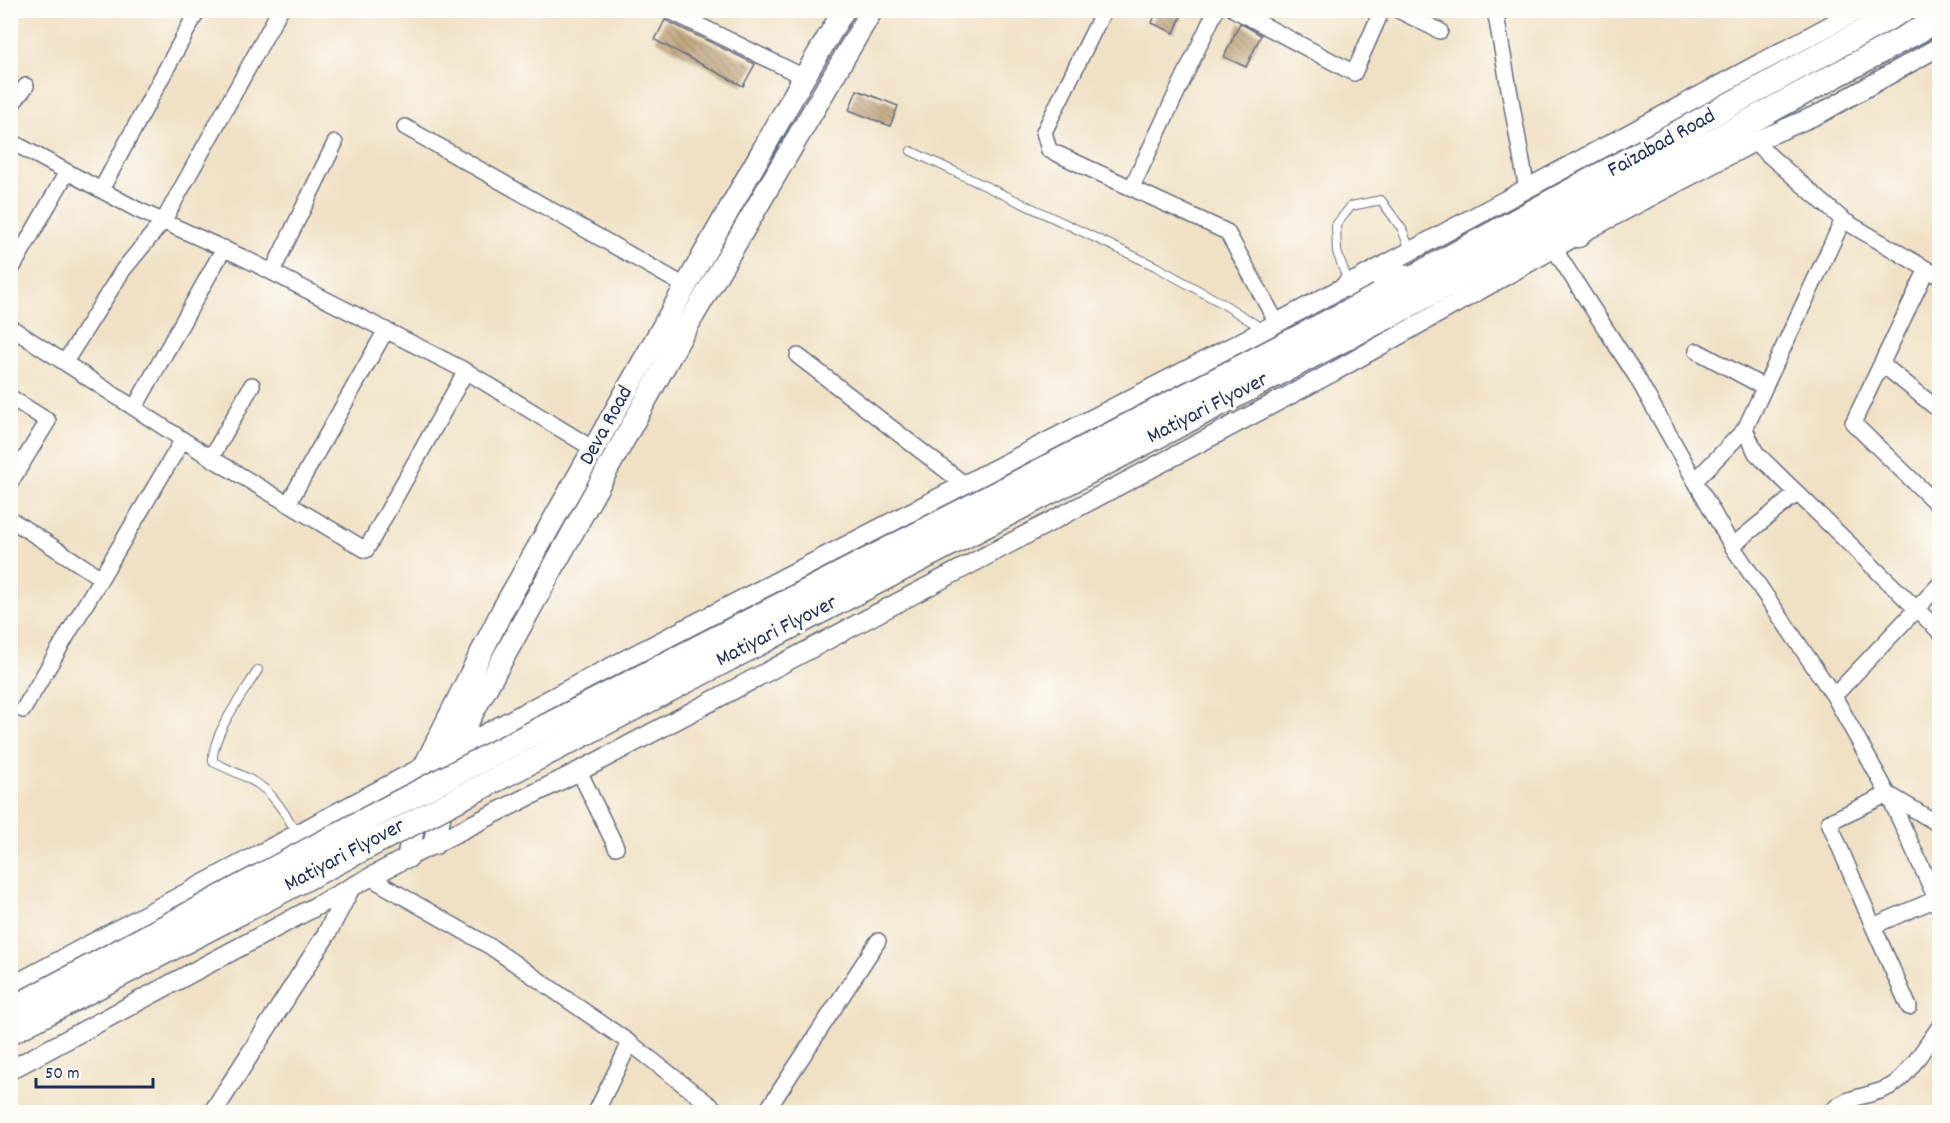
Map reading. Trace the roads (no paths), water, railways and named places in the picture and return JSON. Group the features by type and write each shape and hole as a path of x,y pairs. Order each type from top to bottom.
{"highway":[{"name":"Faizabad Road","path":"1415,263 1903,10"},
{"name":"Faizabad Road","path":"1548,240 1595,202 1940,19"},
{"path":"1578,235 1595,202"},
{"name":"Matiyari Flyover","path":"10,1010 382,812 1386,305 1548,240"},
{"path":"1349,285 1415,263"},
{"name":"Matiyari Flyover","path":"10,1032 1386,305 1415,263"}],"main road":[{"name":"Deva Road","path":"408,857 426,765 503,609 844,10"},
{"name":"Deva Road","path":"434,844 454,750 678,342 872,10"}],"street":[{"path":"101,190 198,10"},
{"path":"65,362 123,270 164,220 280,10"},
{"path":"668,10 804,77"},
{"path":"1104,10 1044,132 1048,150 1227,232 1270,327"},
{"path":"1132,187 1216,10"},
{"path":"1235,10 1354,73 1382,10"},
{"path":"1398,10 1440,31"},
{"path":"1495,10 1527,190"},
{"path":"1415,263 1527,190 1859,10"},
{"path":"10,1070 408,857 579,771 1335,371 1548,240 1578,235 1755,142 1821,113 1940,46"},
{"path":"10,107 26,86"},
{"path":"405,127 685,286"},
{"path":"10,141 138,210 224,248 466,371 595,450"},
{"path":"1755,142 1843,220 1933,273 1882,364 1853,423 1940,507"},
{"path":"272,272 335,144"},
{"path":"10,272 67,172"},
{"path":"1695,481 1744,429 1843,220"},
{"path":"1548,240 1635,376 1732,546 1834,696 1888,794 1938,903 1873,926"},
{"path":"135,407 224,248"},
{"path":"10,987 454,750 1349,285"},
{"path":"10,327 135,407 182,441 366,550 466,371"},
{"path":"288,504 386,330"},
{"path":"1697,351 1764,387"},
{"path":"798,356 964,484"},
{"path":"1882,364 1940,411"},
{"path":"211,458 252,385"},
{"path":"10,397 48,421 10,483"},
{"path":"1744,429 1756,453 1940,632"},
{"path":"23,710 182,441"},
{"path":"1732,546 1796,494"},
{"path":"10,519 101,578"},
{"path":"1834,696 1940,584"},
{"path":"579,771 616,847"},
{"path":"1888,794 1940,825"},
{"path":"1888,794 1829,822 1909,1007"},
{"path":"371,878 491,947 630,1043 718,1112"},
{"path":"213,1113 326,935 351,889"},
{"path":"766,1113 878,940"},
{"path":"1831,1113 1848,1099 1874,1094 1898,1082 1940,1026"},
{"path":"596,1113 630,1043"}],"lane":[{"path":"911,152 1155,266 1270,327"},
{"path":"1349,285 1337,252 1336,225 1351,206 1381,200 1402,229 1415,263"},
{"path":"258,670 229,717 212,752 213,762 263,785 277,799 297,833"}]}
